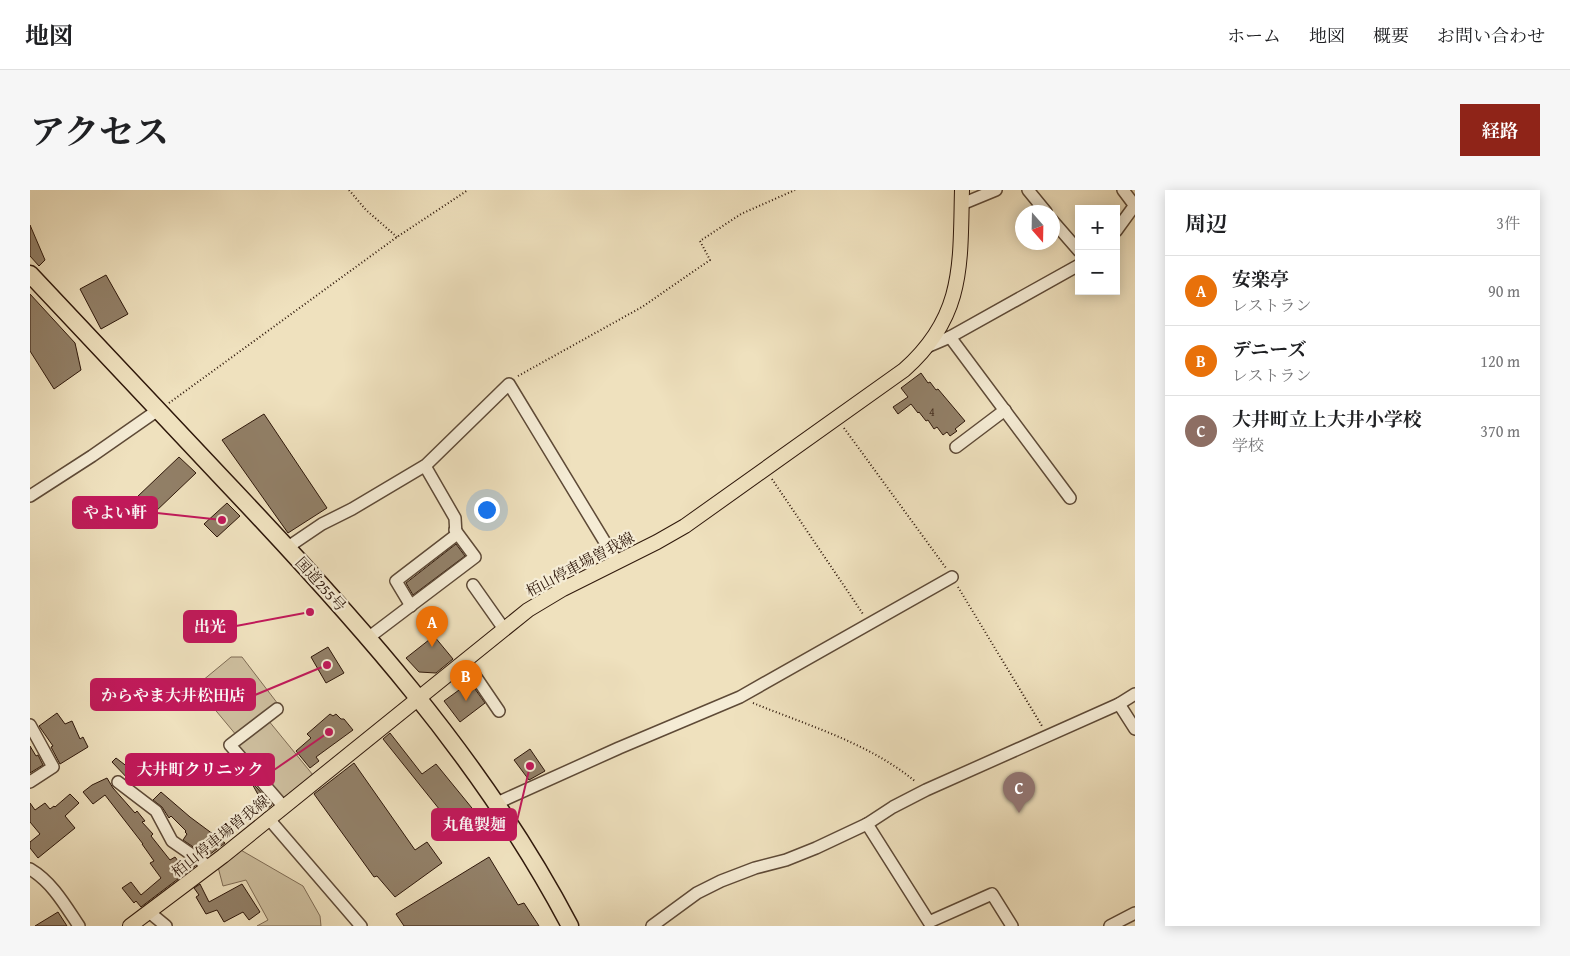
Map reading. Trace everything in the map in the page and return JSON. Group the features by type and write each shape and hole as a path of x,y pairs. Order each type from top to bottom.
{"highway":[{"name":"国道255号","path":"30,274 288,547 420,698 451,738 496,803 570,926"}],"main road":[{"name":"栢山停車場曽我線","path":"130,926 420,698 504,629 544,600 685,526 904,370 929,346 947,314 958,278 962,197"}],"street":[{"path":"962,197 996,190"},
{"path":"1028,190 1040,205"},
{"path":"1120,226 1135,206 1123,190"},
{"path":"1060,229 1078,250"},
{"path":"929,346 950,337 1075,267"},
{"path":"950,337 1070,498"},
{"path":"288,547 322,524 352,509 425,466 509,384 617,562"},
{"path":"30,496 158,410"},
{"path":"956,447 1005,410"},
{"path":"368,638 475,557 456,532 455,518 425,466"},
{"path":"411,606 396,581 456,532"},
{"path":"496,803 740,697 952,577"},
{"path":"473,585 504,629"},
{"path":"465,661 499,711"},
{"path":"652,926 697,893 721,881 755,868 794,857 867,824 893,806 926,790 1119,704 1135,694"},
{"path":"1119,704 1135,729"},
{"path":"278,709 230,745 282,806"},
{"path":"30,724 53,766 30,782"},
{"path":"118,782 156,811 172,841 208,866"},
{"path":"268,818 361,926"},
{"path":"867,824 929,922 992,894 1012,926"},
{"path":"30,860 58,895 79,926"},
{"path":"30,869 41,876"},
{"path":"149,912 166,926"},
{"path":"1110,926 1135,913"}],"path":[{"path":"349,190 366,210 397,237"},
{"path":"158,410 397,237 468,190"},
{"path":"509,384 514,379 642,307 710,260 700,241 741,214 795,190"},
{"path":"766,469 870,624"},
{"path":"740,697 851,742 900,769 926,790"}],"shaded area":[{"path":"231,657 242,657 278,704 237,736 202,694 202,681"},
{"path":"268,720 313,775 282,800 237,744"},
{"path":"239,849 303,886 320,916 321,926 257,926 268,920 246,880 223,886 218,867"}],"building":[{"path":"30,225 45,260 39,266 30,256"},
{"path":"106,275 128,314 101,329 80,289"},
{"path":"30,294 75,343 81,370 54,389 30,351"},
{"path":"921,373 928,383 930,382 936,390 938,389 965,421 950,436 947,432 943,435 937,427 934,429 928,420 926,421 911,404 898,414 893,407 908,397 901,388"},
{"path":"264,414 327,508 288,533 222,440"},
{"path":"179,457 196,473 154,513 137,497"},
{"path":"227,503 240,516 217,537 204,524"},
{"path":"456,544 465,556 413,595 406,583"},
{"path":"434,636 453,659 436,673 419,672 406,658"},
{"path":"328,647 344,673 326,683 311,657"},
{"path":"470,682 485,703 460,722 444,701"},
{"path":"57,713 65,724 72,721 80,739 83,737 88,747 60,764 51,747 53,746 39,726"},
{"path":"330,714 333,716 336,714 341,719 344,719 353,730 316,757 319,761 310,768 296,751 311,738 307,734"},
{"path":"390,733 422,774 436,764 485,824 464,840 383,739"},
{"path":"30,746 36,756 38,755 43,765 30,773"},
{"path":"530,749 545,771 529,780 514,760"},
{"path":"116,758 137,774 131,782 112,762"},
{"path":"354,763 415,850 427,842 442,863 395,897 377,876 374,877 314,794"},
{"path":"107,778 113,788 135,813 137,811 145,821 142,822 153,834 151,836 170,860 175,857 182,866 189,862 195,866 141,907 136,901 134,903 122,888 131,882 141,895 161,878 150,863 154,861 105,795 93,804 83,792 92,785"},
{"path":"250,780 272,805 267,809 261,800"},
{"path":"161,792 225,843 209,855 206,853 205,855 183,840 187,834 186,831 171,816 169,818 162,807 153,800"},
{"path":"70,794 79,803 65,816 75,828 38,858 30,848 30,842 40,834 30,822 30,803 35,810 45,803 50,809"},
{"path":"489,857 518,905 524,903 539,926 404,926 396,914"},
{"path":"200,884 209,902 242,884 260,912 249,920 243,912 224,922 217,910 206,914 196,897 199,895 194,888"},
{"path":"58,912 67,926 35,926"}],"place":[{"name":"やよい軒","path":"222,520"},
{"name":"出光","path":"310,612"},
{"name":"安楽亭","path":"432,647"},
{"name":"からやま大井松田店","path":"327,665"},
{"name":"デニーズ","path":"466,701"},
{"name":"大井町クリニック","path":"329,732"},
{"name":"丸亀製麺","path":"530,766"},
{"name":"大井町立上大井小学校","path":"1019,813"}]}
